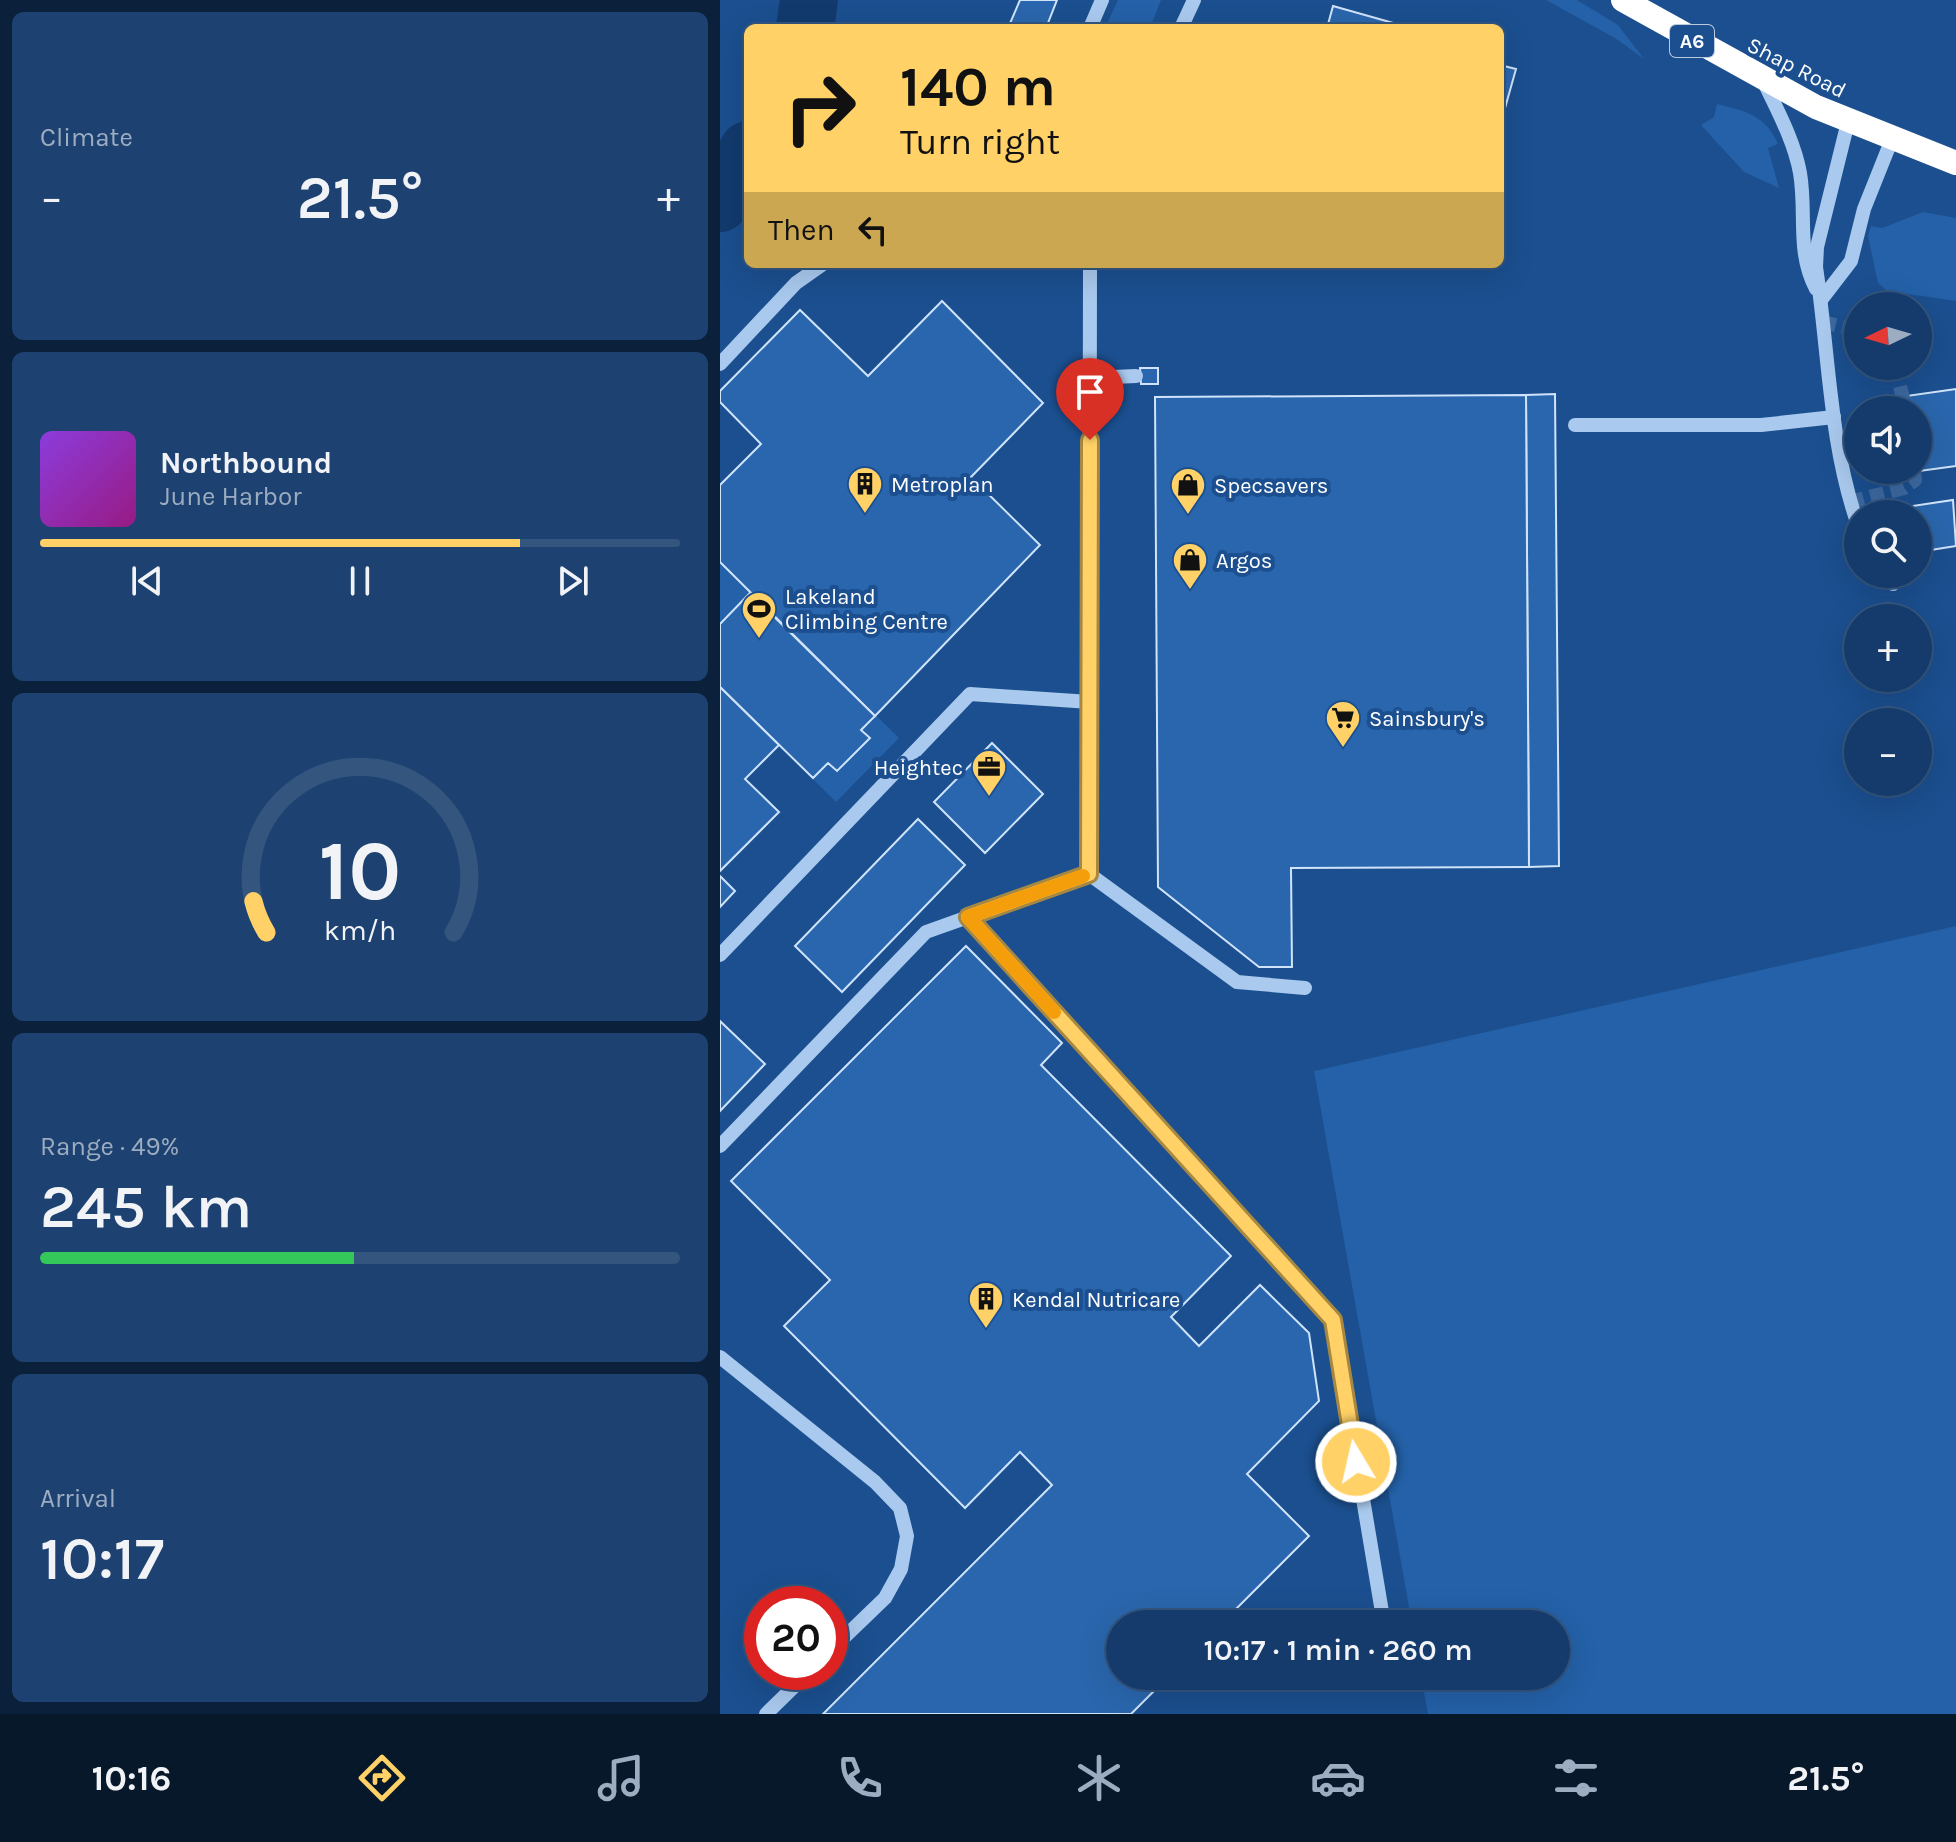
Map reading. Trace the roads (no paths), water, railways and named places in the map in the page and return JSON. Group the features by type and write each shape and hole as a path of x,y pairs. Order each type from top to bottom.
{"highway":[{"name":"Shap Road","path":"1623,0 1763,80 1848,122 1956,163"}],"street":[{"path":"1092,24 1102,0"},
{"path":"1183,24 1194,0"},
{"path":"1763,80 1787,131 1799,170 1805,268 1821,300"},
{"path":"1848,122 1817,247 1834,417 1850,500"},
{"path":"1821,300 1851,261 1864,209 1892,139"},
{"path":"720,364 796,283 817,268"},
{"path":"1089,874 1090,268"},
{"path":"1090,378 1136,376"},
{"path":"1575,425 1761,425 1834,417"},
{"path":"720,955 970,694 1090,702"},
{"path":"720,1146 926,932 1089,874"},
{"path":"1089,874 1237,982 1305,988"},
{"path":"968,917 1333,1320 1382,1610"},
{"path":"720,1357 875,1482 900,1508 907,1536 901,1569 885,1598 848,1634"},
{"path":"766,1714 791,1690"}],"waterway":[{"path":"806,24 809,0"},
{"path":"720,203 744,158"}],"tunnel":[{"path":"1822,322 1844,327"},
{"path":"1898,380 1902,396"},
{"path":"1858,500 1910,484"}],"place":[{"name":"Metroplan","path":"865,515"},
{"name":"Specsavers","path":"1188,516"},
{"name":"Argos","path":"1190,591"},
{"name":"Lakeland Climbing Centre","path":"759,640"},
{"name":"Sainsbury's","path":"1343,749"},
{"name":"Heightec","path":"989,798"},
{"name":"Kendal Nutricare","path":"986,1330"}]}
